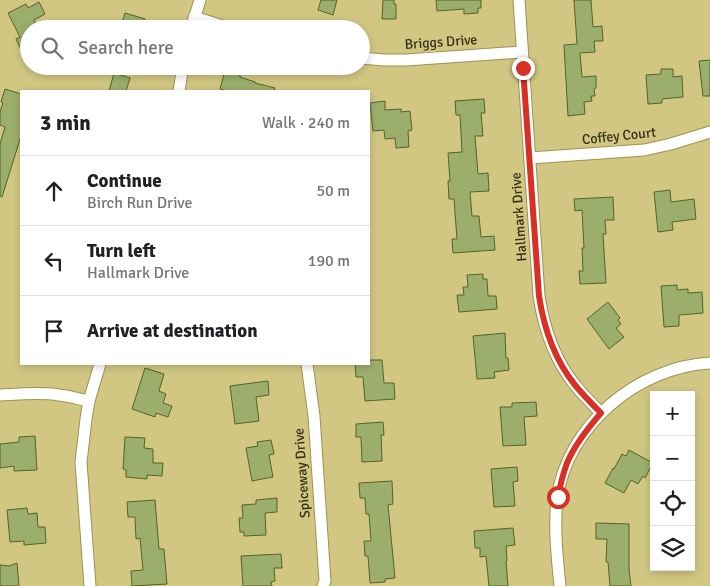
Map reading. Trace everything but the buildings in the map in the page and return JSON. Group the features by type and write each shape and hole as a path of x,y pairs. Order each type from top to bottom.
{"street":[{"path":"193,20 200,0"},
{"name":"Hallmark Drive","path":"519,0 539,296 542,316 547,334 563,369 575,386 601,413"},
{"name":"Briggs Drive","path":"370,59 406,60 522,52"},
{"path":"179,90 182,75"},
{"name":"Coffey Court","path":"530,158 644,150 710,132"},
{"path":"560,586 555,532 558,497 568,461 586,431 601,413 624,394 648,379 678,368 710,362"},
{"path":"89,582 81,462 89,401 100,365"},
{"name":"Spiceway Drive","path":"307,365 314,416 325,584"},
{"path":"0,395 30,393 58,395 89,401"}],"route":[{"path":"523,68 542,316 547,334 563,369 575,386 601,413 586,431 568,461 558,497"}]}
